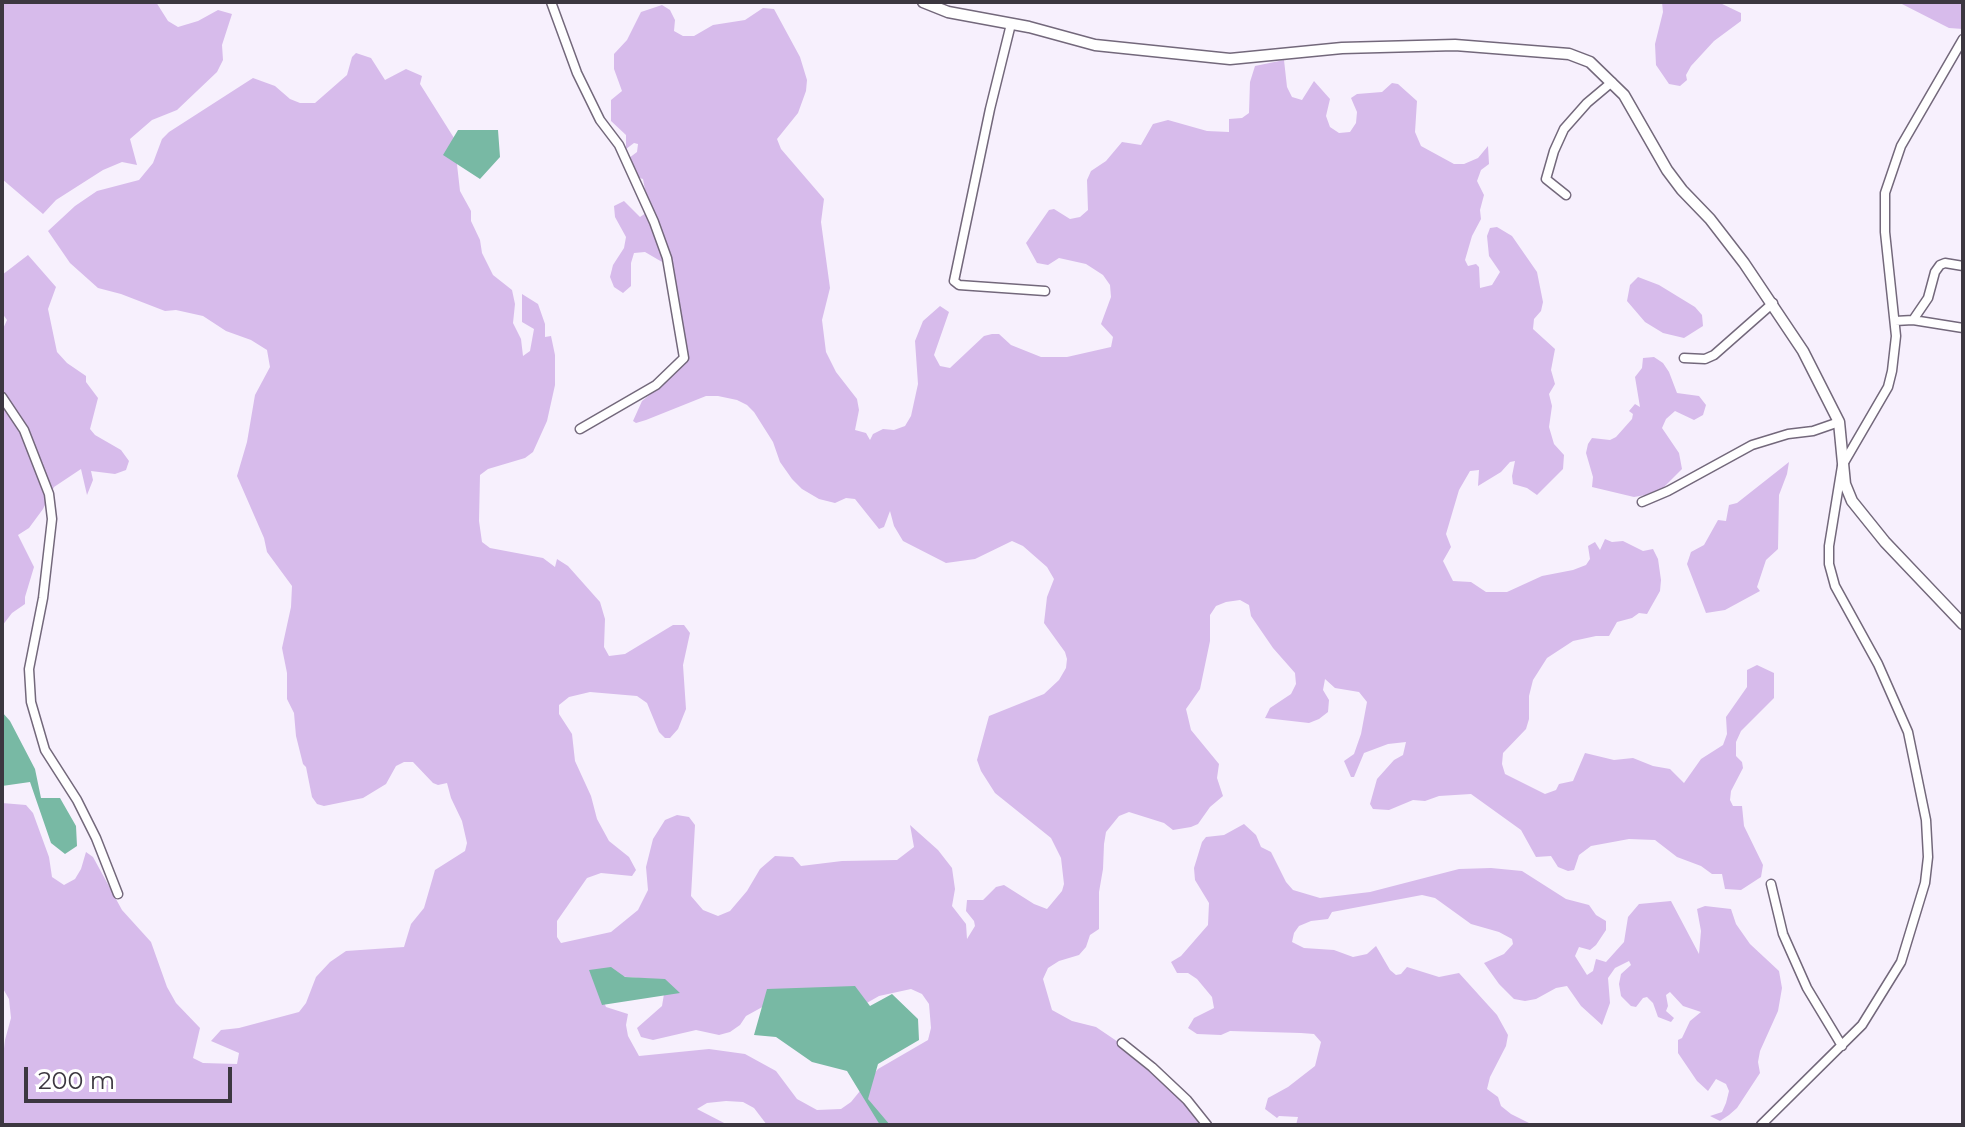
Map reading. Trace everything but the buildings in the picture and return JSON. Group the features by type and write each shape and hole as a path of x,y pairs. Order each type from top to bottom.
{"street":[{"path":"551,2 581,83 600,120 619,145 650,212 667,258 684,358 656,385 580,429"},
{"path":"923,2 948,12 1117,49 1230,59 1342,48 1455,45 1569,54 1590,62 1624,95 1657,155 1773,303 1803,351 1839,422 1845,484 1865,519 1963,624"},
{"path":"1011,24 954,281 959,285 1045,291"},
{"path":"1761,1125 1862,1025 1901,962 1925,883 1928,857 1926,820 1908,732 1878,664 1835,586 1829,564 1829,546 1842,466 1888,387 1894,354 1895,321 1885,232 1885,193 1901,146 1963,39"},
{"path":"1566,195 1546,179 1554,151 1564,129 1612,82"},
{"path":"1913,320 1928,298 1940,265 1963,266"},
{"path":"1684,358 1705,359 1714,355 1773,303"},
{"path":"1895,321 1913,320 1963,328"},
{"path":"2,397 24,430 49,494 52,519 43,598 29,669 31,702 45,750 77,800 118,894"},
{"path":"1642,502 1752,445 1839,422"},
{"path":"1771,884 1783,934 1807,988 1842,1046"},
{"path":"1122,1043 1187,1100 1207,1125"}],"shaded area":[{"path":"2,2 156,2 168,21 178,27 218,10 232,14 222,45 223,60 217,72 177,110 152,120 130,139 137,165 122,162 103,170 56,200 43,214 2,179"},
{"path":"1662,2 1718,2 1741,13 1741,21 1714,41 1691,66 1687,80 1680,86 1669,84 1656,65 1655,44 1663,12"},
{"path":"1898,2 1963,2 1963,29 1949,28"},
{"path":"662,5 670,10 675,20 674,31 683,36 694,36 713,25 745,20 763,8 774,9 800,57 807,80 806,91 798,113 777,139 781,149 824,199 821,222 830,288 822,320 826,352 836,372 857,399 859,410 855,430 866,433 870,440 873,434 883,429 894,430 905,426 911,416 918,384 915,341 923,321 940,306 949,312 934,355 940,366 950,368 984,336 992,334 999,334 1011,345 1041,357 1067,357 1111,347 1113,337 1101,324 1111,297 1110,285 1103,275 1086,264 1059,258 1048,265 1037,263 1026,243 1049,210 1054,209 1070,219 1080,217 1088,210 1087,180 1091,171 1106,161 1122,142 1141,145 1153,124 1168,120 1207,131 1229,132 1229,119 1242,118 1249,113 1250,82 1255,66 1284,60 1287,87 1292,97 1302,100 1314,81 1330,99 1326,116 1330,127 1339,133 1350,132 1356,123 1357,112 1351,98 1357,94 1382,92 1392,83 1398,84 1417,101 1415,132 1421,146 1454,164 1464,164 1478,158 1488,146 1489,164 1481,170 1477,181 1484,195 1481,219 1465,260 1468,266 1476,264 1479,267 1480,288 1492,285 1500,272 1489,256 1487,236 1490,228 1497,227 1512,236 1537,272 1543,302 1541,311 1534,319 1533,329 1555,349 1551,370 1555,384 1549,394 1552,406 1549,427 1554,444 1564,455 1563,469 1537,495 1513,484 1515,461 1478,486 1479,470 1470,471 1459,490 1446,534 1451,547 1443,561 1453,581 1471,582 1486,592 1507,592 1542,576 1586,565 1590,559 1588,546 1595,542 1600,550 1605,539 1623,541 1643,551 1653,549 1661,580 1660,591 1647,614 1639,613 1617,622 1609,636 1573,641 1547,658 1533,680 1526,729 1503,753 1505,774 1545,794 1556,790 1559,784 1573,781 1585,753 1614,760 1633,758 1670,769 1684,783 1701,759 1723,745 1727,734 1726,717 1747,687 1747,670 1757,665 1774,673 1774,698 1741,731 1736,742 1736,756 1743,768 1731,791 1730,800 1733,806 1742,806 1744,826 1763,865 1761,877 1741,890 1725,889 1722,874 1712,874 1677,857 1655,840 1629,839 1591,846 1579,855 1574,870 1568,871 1558,867 1551,856 1536,857 1521,830 1471,794 1413,800 1389,810 1373,809 1370,804 1377,779 1394,760 1403,755 1406,742 1388,744 1364,753 1354,777 1351,777 1344,761 1354,754 1367,702 1359,692 1335,688 1325,679 1323,690 1329,700 1328,712 1319,719 1309,723 1265,718 1270,708 1291,694 1296,684 1295,673 1251,616 1249,605 1240,600 1216,606 1210,615 1210,641 1200,689 1186,709 1191,730 1219,764 1217,778 1223,796 1198,824 1191,827 1173,830 1164,823 1129,812 1119,816 1106,832 1099,892 1099,929 1090,935 1079,955 1048,968 1043,979 1052,1010 1072,1021 1096,1027 1130,1050 1146,1056 1202,1110 1211,1125 767,1125 754,1108 743,1102 726,1101 707,1103 697,1109 728,1125 2,1125 2,1065 11,1018 9,999 2,987 2,803 26,805 33,813 49,857 52,877 64,885 75,879 86,852 93,857 122,910 151,942 176,1003 200,1028 193,1058 203,1063 237,1064 239,1053 211,1041 221,1030 299,1012 316,977 346,951 404,947 411,924 424,908 435,870 465,851 467,843 462,821 447,783 433,783 413,762 396,766 386,784 363,798 324,806 317,804 312,797 296,736 294,713 287,699 287,673 282,648 292,586 267,552 237,476 255,395 270,367 267,350 226,331 203,316 176,310 165,311 98,288 70,263 48,231 97,191 139,180 153,163 162,139 169,132 253,78 275,86 290,99 315,103 347,75 356,53 371,58 385,80 406,69 422,76 420,84 454,138 460,191 471,211 471,221 482,253 493,275 512,290 515,304 513,323 521,339 523,356 530,351 534,329 522,322 522,294 538,304 545,324 545,337 551,336 555,355 555,385 547,421 533,452 480,475 482,542 490,548 543,558 555,567 557,559 568,566 600,602 605,619 604,647 609,656 625,654 673,625 684,625 690,633 683,665 686,709 678,729 670,738 659,732 647,703 637,696 590,692 569,697 559,705 559,714 572,734 575,761 591,796 597,819 609,841 629,857 636,870 632,876 601,873 587,878 557,921 557,937 561,943 611,932 638,910 648,890 646,867 653,839 665,820 677,815 689,817 695,825 691,896 703,910 718,916 730,911 760,869 775,856 793,857 801,866 842,861 897,860 914,847 910,825 938,850 952,868 955,889 952,906 966,924 967,939 975,926 966,911 967,900 983,900 996,887 1004,885 1047,909 1062,891 1061,858 1051,838 995,793 977,760 989,716 1044,694 1059,680 1066,668 1065,652 1044,623 1047,597 1054,579 1047,567 1023,546 1012,541 975,559 946,563 903,541 890,511 884,527 879,529 855,499 846,498 835,503 819,499 792,479 754,412 737,400 706,396 646,420 633,421 642,401 679,367 683,355 684,328 675,317 669,266 645,252 634,253 631,286 623,293 614,287 610,277 626,237 615,217 614,206 624,201 640,217 649,211 643,179 636,177 629,158 637,152 638,144 634,143 626,149 626,135 611,121 611,100 622,91 614,69 614,54 627,40 641,12","holes":["615,976 651,979 664,994 662,1006 637,1028 641,1037 653,1040 696,1030 719,1035 730,1032 746,1016 766,1005 858,1008 879,996 911,989 922,994 929,1004 931,1028 928,1040 878,1069 851,1102 841,1109 817,1110 797,1099 776,1071 745,1054 709,1049 639,1056 628,1036 628,1014 606,1007 598,988"]},
{"path":"458,130 498,130 500,157 480,179 443,155"},
{"path":"28,255 56,287 48,309 57,352 86,376 86,382 98,398 90,429 121,450 129,461 126,470 115,474 91,471 93,480 87,495 81,469 54,487 29,528 18,535 34,567 25,604 12,613 2,626 2,331 7,320 2,313 2,275"},
{"path":"1638,277 1659,285 1695,307 1702,315 1703,326 1684,338 1663,333 1645,322 1627,301 1630,285"},
{"path":"1654,357 1669,372 1677,393 1699,396 1706,405 1703,415 1694,420 1675,411 1662,428 1679,453 1682,469 1662,489 1652,494 1634,497 1592,487 1593,477 1586,453 1588,444 1592,438 1610,440 1616,437 1632,419 1633,414 1629,411 1635,404 1640,407 1635,377 1642,368 1643,358"},
{"path":"1789,462 1779,495 1778,549 1766,560 1757,587 1760,591 1725,610 1706,613 1687,564 1691,552 1704,545 1718,520 1726,521 1729,505 1737,503"},
{"path":"2,712 10,721 35,769 41,798 60,798 76,826 77,846 65,854 51,843 30,782 2,786"},
{"path":"1244,824 1256,835 1261,847 1271,852 1293,890 1320,898 1370,892 1459,869 1522,871 1566,899 1589,905 1596,915 1606,921 1606,930 1596,945 1590,950 1579,947 1575,956 1587,975 1593,971 1596,959 1606,962 1624,942 1628,917 1639,904 1671,901 1699,954 1701,931 1697,909 1705,906 1731,909 1736,924 1750,944 1779,971 1782,988 1778,1011 1760,1051 1760,1073 1729,1115 1720,1121 1710,1116 1722,1112 1729,1091 1726,1084 1716,1079 1708,1091 1697,1081 1678,1053 1678,1040 1690,1021 1701,1012 1683,1006 1670,992 1666,995 1666,1011 1674,1018 1671,1022 1658,1017 1647,997 1636,1007 1631,1006 1621,996 1619,984 1621,974 1631,965 1629,961 1615,968 1608,978 1610,1003 1602,1025 1581,1006 1567,986 1556,988 1536,999 1514,999 1484,963 1504,954 1513,944 1512,939 1471,924 1435,898 1422,895 1332,912 1328,919 1299,926 1292,942 1304,948 1334,950 1353,957 1367,954 1376,946 1396,975 1407,967 1439,977 1459,973 1497,1015 1508,1035 1487,1089 1511,1114 1533,1125 1296,1125 1298,1117 1277,1118 1265,1109 1268,1098 1315,1066 1321,1042 1314,1034 1301,1033 1230,1031 1221,1035 1197,1034 1188,1028 1194,1018 1214,1008 1212,997 1197,979 1188,973 1177,973 1171,962 1181,956 1208,925 1209,903 1195,880 1194,868 1202,842 1206,837 1224,835"},
{"path":"611,967 625,977 665,979 680,993 602,1005 589,970"},
{"path":"855,986 870,1006 892,994 918,1019 919,1040 878,1064 868,1099 890,1125 880,1125 847,1071 812,1062 776,1037 754,1035 767,989"}]}
